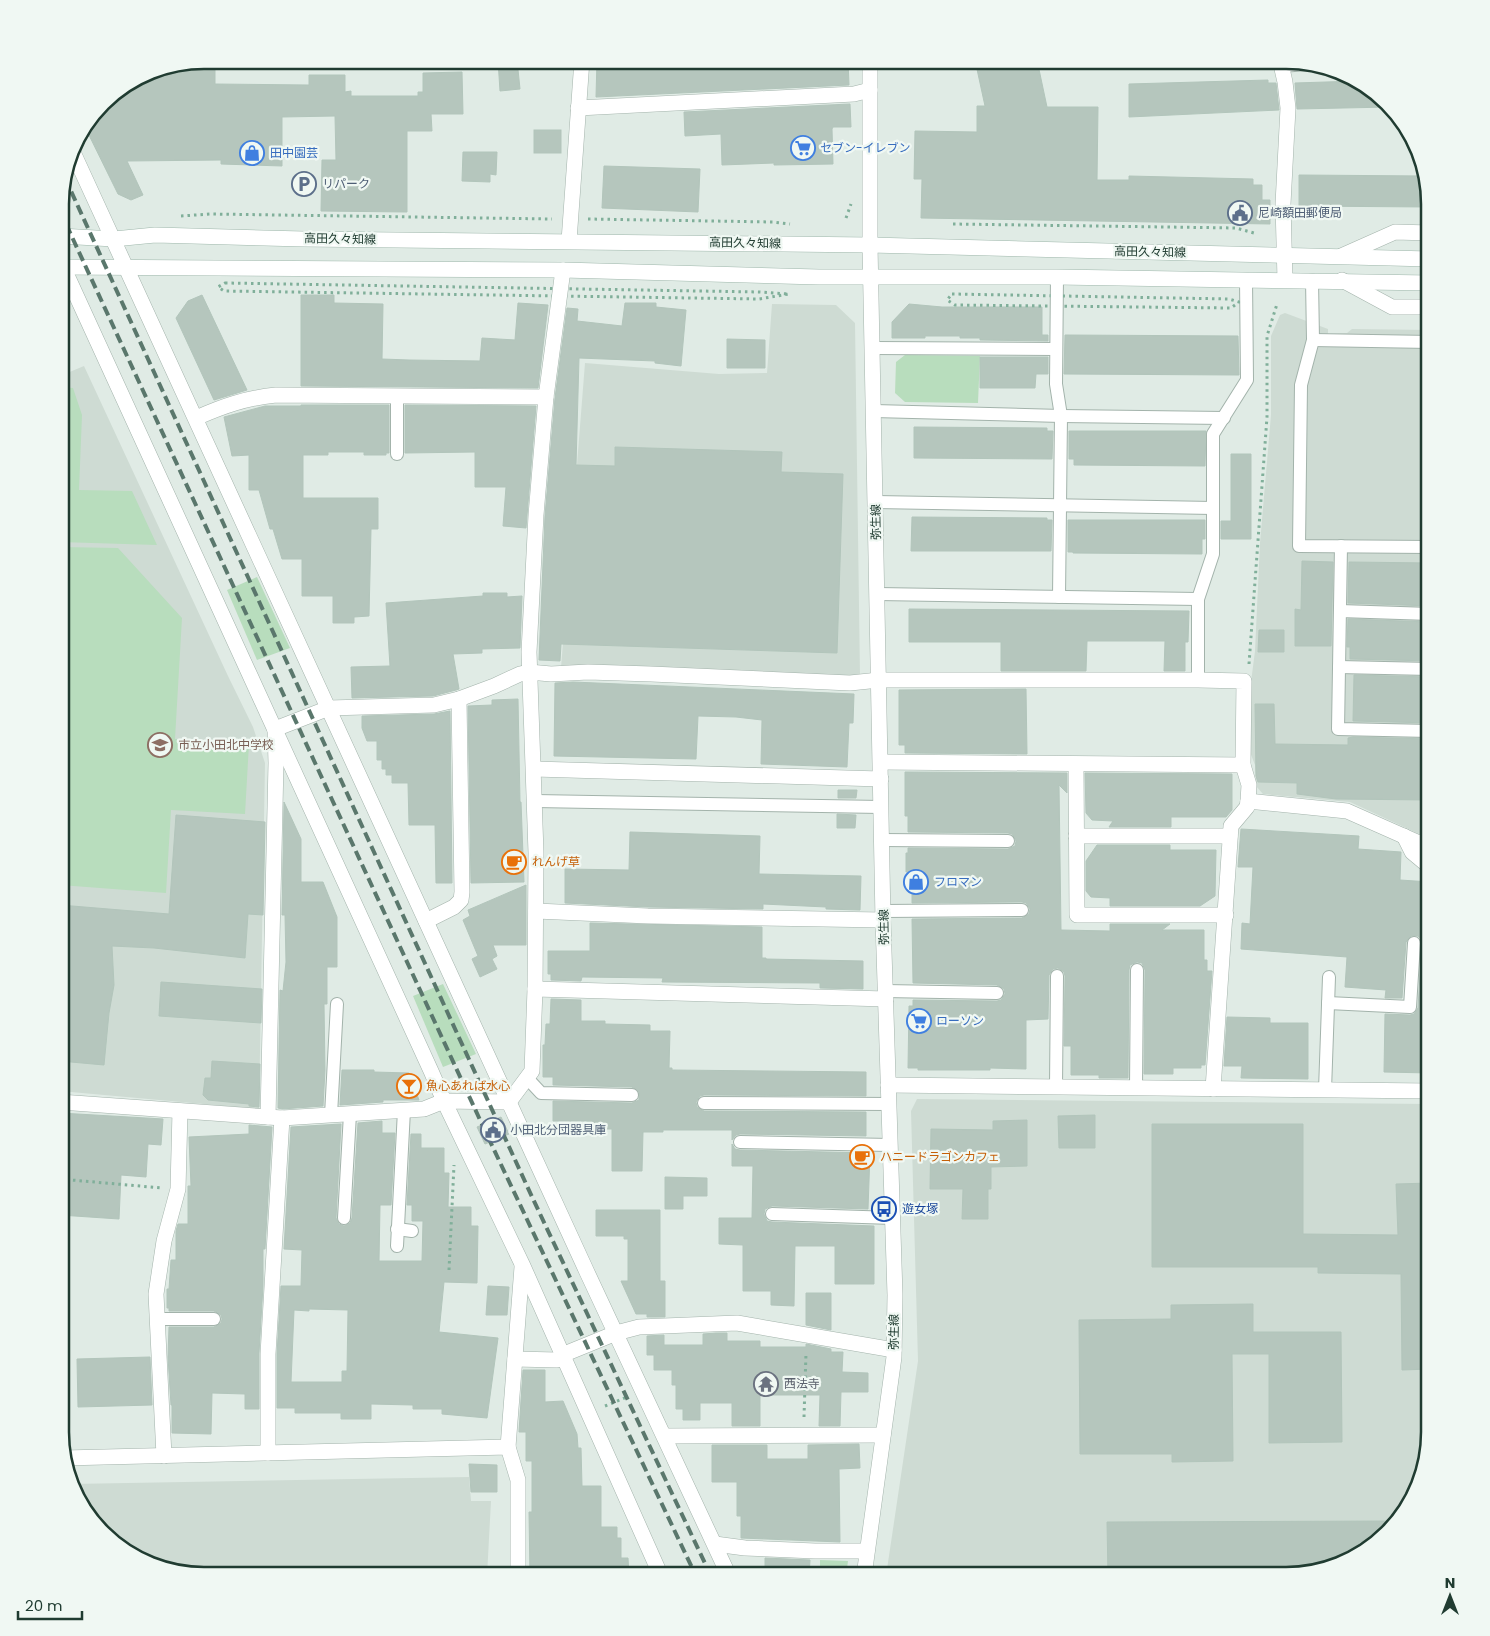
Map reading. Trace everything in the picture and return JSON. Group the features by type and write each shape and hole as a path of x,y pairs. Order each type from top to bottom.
{"street":[{"path":"569,241 581,69"},
{"name":"弥生線","path":"865,1567 894,1350 895,1296 885,995 870,276 870,69"},
{"path":"1283,69 1286,82 1288,108 1283,204 1283,255 1286,280"},
{"path":"578,108 854,94 870,90"},
{"path":"76,159 509,1102 725,1567"},
{"path":"1341,256 1395,232 1421,233"},
{"name":"高田久々知線","path":"69,236 114,238 155,235 304,239 870,245 1421,259"},
{"name":"高田久々知線","path":"69,265 563,270 818,277 1057,277 1421,283"},
{"path":"509,1102 532,1070 536,911 535,801 529,672 536,515 546,397 563,270"},
{"path":"1342,280 1392,306 1421,307"},
{"path":"69,282 432,1071 444,1101 523,1266 657,1567"},
{"path":"196,418 228,404 255,397 276,395 546,397"},
{"path":"275,729 329,708 434,704 459,699 529,672 550,674 588,672 651,674 850,683 879,680 1244,681 1243,765 1249,785 1248,801 1247,807 1231,826 1213,1089"},
{"path":"426,921 454,907 461,900 459,699"},
{"path":"268,1453 268,1354 275,1117 275,729"},
{"path":"880,762 1243,765"},
{"path":"1076,764 1077,915 1226,915"},
{"path":"534,769 881,779"},
{"path":"1248,801 1347,811 1421,842"},
{"path":"1076,836 1230,836"},
{"path":"1404,836 1412,852 1421,860"},
{"path":"536,911 648,916 884,915"},
{"path":"535,989 885,995"},
{"path":"888,1086 1421,1091"},
{"path":"69,1103 275,1117 424,1109 444,1101 509,1102"},
{"path":"164,1456 156,1294 164,1241 178,1189 180,1111"},
{"path":"518,1567 518,1480 508,1447 523,1266"},
{"path":"515,1359 557,1360 562,1355 616,1332 639,1327 737,1323 894,1350"},
{"path":"665,1436 883,1435"},
{"path":"71,1458 508,1447"},
{"path":"715,1544 745,1548 867,1551"}],"lane":[{"path":"1057,277 1056,384 1061,416 1059,597"},
{"path":"1198,680 1198,599 1214,554 1213,434 1247,380 1246,280"},
{"path":"1312,280 1313,340 1301,385 1299,546 1421,548"},
{"path":"1313,340 1421,342"},
{"path":"873,348 1056,349"},
{"path":"396,395 396,454"},
{"path":"874,411 1224,418"},
{"path":"876,502 1213,508"},
{"path":"1341,546 1338,730 1421,731"},
{"path":"878,594 1198,599"},
{"path":"1340,611 1421,614"},
{"path":"1339,667 1421,669"},
{"path":"535,801 881,807"},
{"path":"882,840 1008,841"},
{"path":"884,915 1022,910"},
{"path":"1328,1003 1410,1008 1414,943"},
{"path":"1136,1088 1137,970"},
{"path":"1056,1087 1057,976"},
{"path":"1324,1090 1329,977"},
{"path":"885,995 997,993"},
{"path":"331,1115 337,1004"},
{"path":"527,1078 540,1093 632,1095"},
{"path":"704,1102 889,1104"},
{"path":"397,1246 404,1110"},
{"path":"344,1218 350,1114"},
{"path":"740,1142 890,1145"},
{"path":"772,1214 893,1218"},
{"path":"397,1229 412,1231"},
{"path":"158,1319 214,1319"}],"path":[{"path":"178,216 219,214 570,219 773,222 791,225"},
{"path":"953,224 1236,228 1254,233"},
{"path":"218,287 224,291 759,299 789,294"},
{"path":"947,300 955,305 1230,308 1239,302"},
{"path":"1244,681 1248,675 1267,417 1267,336 1277,304"},
{"path":"449,1270 454,1162"},
{"path":"69,1180 178,1189"},
{"path":"804,1435 806,1335"},
{"path":"588,1413 643,1390"}],"shaded area":[{"path":"772,304 836,305 855,323 860,676 583,665 561,668 585,363 719,374 767,373"},
{"path":"1285,313 1328,329 1328,334 1347,333 1352,329 1421,330 1421,834 1350,802 1263,794 1256,786 1255,765 1250,752 1250,690 1255,651 1260,543 1271,415 1271,336 1280,315"},
{"name":"市立小田北中学校","path":"84,366 253,727 265,763 259,1109 69,1092 69,372"},
{"path":"917,1099 1421,1104 1420,1450 1417,1467 1407,1492 1388,1521 1375,1534 1346,1553 1321,1563 1304,1566 887,1567 918,1361 911,1111"},
{"path":"469,1477 471,1501 491,1501 487,1567 204,1567 169,1563 136,1549 108,1528 92,1507 80,1484"}],"green space":[{"path":"905,355 980,356 978,403 905,402 895,393 896,362"},
{"path":"69,388 73,388 82,415 79,490 132,491 157,545 69,542"},
{"path":"69,547 118,548 182,618 175,739 249,744 245,814 171,810 166,893 69,886"},
{"path":"257,577 290,648 257,660 227,590"},
{"path":"443,984 476,1054 443,1067 413,996"},
{"path":"820,1560 848,1561 847,1567 820,1567"}],"building":[{"path":"215,69 215,84 309,85 309,75 345,75 345,92 351,91 351,96 418,96 418,92 423,92 423,73 462,72 463,114 431,114 432,131 407,131 407,212 321,211 322,160 336,160 335,116 282,117 282,166 221,164 221,160 127,161 143,195 131,200 118,194 89,135 102,115 115,102 152,79 178,71"},
{"path":"499,69 518,69 520,89 500,91"},
{"path":"597,69 848,69 849,85 596,97"},
{"path":"977,69 1039,69 1047,107 1098,107 1097,180 1129,180 1129,176 1253,179 1253,185 1262,185 1262,200 1270,200 1270,224 921,218 922,179 914,179 915,131 977,132 977,106 985,106"},
{"path":"1268,80 1268,83 1276,83 1279,110 1129,117 1129,84"},
{"path":"1342,81 1361,92 1380,107 1297,109 1295,83"},
{"path":"850,104 851,127 833,127 832,129 833,164 774,165 774,163 722,165 721,134 685,136 684,112"},
{"path":"534,130 561,130 561,153 534,153"},
{"path":"463,152 497,152 496,175 490,174 490,182 462,181"},
{"path":"604,166 700,169 698,212 602,208"},
{"path":"1299,175 1418,176 1421,207 1299,206"},
{"path":"202,295 247,390 214,400 176,318 188,301"},
{"path":"301,295 334,295 334,303 383,304 382,359 480,361 482,338 515,340 518,303 548,305 538,388 301,386"},
{"path":"625,303 656,303 656,307 686,310 681,366 655,363 655,361 579,358 576,465 615,466 615,447 782,452 781,472 843,474 837,653 561,644 560,661 539,660 545,516 555,398 567,308 578,309 577,321 622,326"},
{"path":"909,304 942,307 1042,307 1042,335 1048,335 1048,341 980,340 980,338 960,338 960,336 892,338 892,322"},
{"path":"1065,335 1238,336 1239,375 1064,374"},
{"path":"727,339 765,340 765,368 727,368"},
{"path":"980,357 1048,357 1048,374 1036,374 1035,388 980,388"},
{"path":"389,405 389,453 386,453 386,455 364,455 364,452 328,452 328,455 303,455 303,498 378,498 378,529 371,529 369,616 354,617 354,623 333,623 333,596 302,596 302,559 282,559 273,529 270,529 259,490 249,490 249,455 232,456 224,417 265,406"},
{"path":"405,405 536,406 526,528 503,526 506,487 475,487 475,452 405,453"},
{"path":"914,427 1047,428 1047,431 1053,431 1052,459 914,458"},
{"path":"1069,431 1206,431 1205,466 1074,465 1074,459 1069,459"},
{"path":"1231,454 1251,454 1251,539 1221,539 1221,521 1231,521"},
{"path":"912,517 1047,518 1047,520 1052,520 1051,551 911,551"},
{"path":"1068,520 1205,520 1205,539 1202,539 1202,554 1073,553 1068,552"},
{"path":"1302,561 1333,562 1331,646 1295,646 1295,609 1301,610"},
{"path":"1349,562 1421,563 1421,606 1348,603"},
{"path":"483,593 507,593 507,597 522,596 520,648 482,649 482,653 453,654 459,689 456,690 433,696 352,698 351,667 390,666 386,603 483,596"},
{"path":"909,609 1189,611 1188,642 1185,642 1185,671 1164,671 1165,641 1087,641 1086,671 1001,671 1001,642 909,642"},
{"path":"1348,619 1421,622 1421,661 1350,659 1350,647 1347,647"},
{"path":"1259,630 1284,630 1284,652 1258,652"},
{"path":"1354,675 1421,677 1421,723 1353,721"},
{"path":"573,682 854,694 853,723 849,723 847,767 761,764 762,720 736,717 698,716 696,759 554,756 555,683"},
{"path":"1026,689 1027,754 905,753 905,745 899,745 899,690"},
{"path":"518,699 524,882 471,883 468,706 492,705 492,700"},
{"path":"1255,704 1274,704 1275,744 1348,745 1348,738 1353,737 1421,739 1421,800 1336,799 1297,794 1297,783 1258,782 1256,776"},
{"path":"450,711 452,883 436,883 435,825 409,825 408,783 392,783 392,775 386,775 386,769 382,769 382,760 377,760 377,741 367,741 362,728 362,716 434,714"},
{"path":"905,772 1067,773 1067,793 1059,785 1061,930 1110,931 1110,924 1170,924 1162,930 1204,930 1204,960 1207,960 1207,971 1212,971 1205,1065 1201,1065 1201,1068 1173,1068 1173,1074 1144,1074 1145,970 1142,963 1137,962 1130,965 1129,970 1128,1078 1099,1078 1099,1075 1071,1075 1071,1046 1064,1046 1065,976 1064,972 1058,968 1053,969 1049,975 1048,1019 1026,1020 1026,1069 918,1070 918,1068 908,1068 909,1006 913,1006 913,1000 997,1001 1001,1000 1005,994 1004,989 997,985 913,983 912,919 1022,918 1029,914 1030,909 1026,903 1022,902 912,903 912,872 906,872 906,853 908,853 908,848 1008,849 1015,846 1016,841 1012,834 1008,833 908,832 908,816 905,816"},
{"path":"1085,773 1232,774 1232,810 1226,817 1171,817 1171,827 1109,827 1113,821 1092,820 1086,813"},
{"path":"838,790 857,790 856,798 838,798"},
{"path":"284,802 301,839 301,882 323,882 337,917 337,967 327,967 327,1004 324,1004 325,1070 323,1106 282,1109 278,1108 280,990 283,991 286,962 285,915 282,915"},
{"path":"837,814 856,815 855,828 837,828"},
{"path":"176,815 265,822 263,915 248,914 245,958 154,948 112,946 114,985 104,1065 69,1062 69,906 169,914"},
{"path":"1241,829 1359,836 1358,849 1401,852 1400,880 1421,881 1421,939 1418,936 1411,936 1406,942 1402,998 1385,998 1386,990 1345,987 1347,957 1241,949 1242,923 1250,924 1253,867 1238,867"},
{"path":"630,832 760,836 759,874 861,876 860,910 763,904 763,909 565,903 565,869 629,870"},
{"path":"1097,845 1170,845 1170,850 1216,850 1215,896 1200,906 1110,906 1110,898 1091,897 1086,891 1086,861"},
{"path":"526,885 526,945 493,945 497,956 492,959 497,969 480,977 472,959 478,956 463,920 470,916 468,910"},
{"path":"590,923 762,927 762,958 863,961 863,989 820,988 820,983 662,982 663,978 582,977 581,981 551,980 551,974 548,974 548,951 590,951"},
{"path":"1421,960 1421,1073 1384,1072 1385,1014 1410,1015 1414,1014 1418,1008"},
{"path":"161,982 262,989 261,1023 159,1016"},
{"path":"551,999 581,1000 581,1021 605,1021 605,1024 650,1025 650,1031 670,1031 669,1068 672,1068 672,1070 866,1072 866,1096 704,1095 700,1096 696,1102 697,1107 704,1111 866,1112 866,1136 740,1134 736,1135 732,1140 732,1130 663,1130 663,1132 643,1132 642,1171 612,1171 612,1129 587,1129 587,1121 553,1121 553,1101 632,1103 639,1100 639,1092 632,1087 553,1085 553,1077 543,1077 543,1045 545,1045 546,1024 550,1024"},
{"path":"1227,1017 1270,1018 1270,1023 1308,1023 1308,1079 1241,1078 1242,1066 1224,1066"},
{"path":"212,1061 260,1064 259,1107 249,1106 249,1104 208,1100 203,1095 205,1078 211,1078"},
{"path":"342,1070 409,1073 419,1100 383,1100 383,1102 340,1105"},
{"path":"69,1114 163,1119 161,1145 148,1144 146,1177 121,1175 119,1219 69,1216"},
{"path":"1095,1115 1095,1148 1059,1148 1058,1116"},
{"name":"小田北分団器具庫","path":"501,1117 509,1134 485,1144 477,1127"},
{"path":"1027,1120 1027,1166 991,1167 991,1189 988,1189 988,1219 962,1219 963,1189 930,1189 931,1129 993,1130 993,1121"},
{"path":"382,1121 382,1133 395,1133 391,1205 380,1205 379,1261 422,1261 423,1221 412,1221 412,1205 407,1205 411,1134 421,1134 421,1148 444,1148 444,1173 449,1173 448,1207 471,1207 471,1226 478,1226 477,1283 444,1282 439,1332 498,1338 487,1418 442,1414 442,1409 413,1409 413,1405 371,1404 371,1419 341,1419 341,1413 295,1413 295,1408 277,1408 277,1354 281,1286 301,1286 302,1250 284,1249 291,1127 341,1124 336,1218 339,1224 344,1226 350,1223 352,1218 358,1123","holes":["294,1310 348,1310 347,1371 342,1371 342,1382 291,1382"]},
{"path":"1152,1124 1303,1124 1303,1234 1398,1235 1396,1184 1421,1183 1421,1369 1402,1370 1401,1274 1318,1273 1318,1267 1152,1267"},
{"path":"249,1125 272,1127 265,1249 263,1249 259,1409 245,1409 245,1394 212,1393 211,1434 172,1433 168,1357 169,1327 214,1327 221,1323 222,1319 221,1315 214,1311 169,1311 169,1308 167,1308 167,1289 169,1289 171,1260 176,1260 176,1231 178,1224 188,1224 188,1186 191,1186 189,1137 249,1134"},
{"path":"732,1144 735,1149 740,1150 870,1153 868,1209 772,1206 765,1209 764,1214 767,1221 772,1222 874,1226 874,1284 835,1284 835,1246 795,1246 794,1306 771,1305 771,1291 743,1291 743,1245 719,1244 719,1218 752,1218 753,1166 732,1166"},
{"path":"665,1177 707,1178 707,1196 683,1196 683,1209 665,1209"},
{"path":"596,1210 660,1210 660,1281 665,1281 665,1317 647,1317 647,1314 636,1314 621,1281 628,1281 628,1239 624,1239 624,1236 596,1236"},
{"path":"488,1286 509,1287 507,1315 486,1315"},
{"path":"806,1293 831,1293 831,1330 806,1325"},
{"path":"1253,1304 1253,1332 1341,1332 1342,1442 1269,1443 1269,1354 1232,1354 1233,1461 1172,1462 1172,1454 1080,1454 1079,1320 1171,1319 1171,1305"},
{"path":"727,1333 727,1341 760,1341 760,1347 806,1347 806,1344 831,1349 831,1352 843,1352 842,1372 868,1373 868,1392 841,1392 840,1426 819,1426 820,1395 760,1395 760,1426 732,1426 732,1403 700,1403 700,1420 683,1420 683,1409 676,1409 676,1385 672,1385 672,1370 654,1370 654,1355 647,1355 647,1336 664,1335 664,1345 703,1345 703,1334"},
{"path":"150,1357 152,1405 78,1407 77,1359"},
{"path":"523,1370 545,1370 545,1402 563,1401 577,1434 578,1448 581,1448 582,1486 601,1486 601,1527 617,1527 617,1538 621,1538 621,1558 628,1558 628,1567 530,1567 529,1512 532,1512 532,1461 526,1461 526,1432 519,1432"},
{"path":"859,1444 860,1468 839,1469 840,1542 741,1538 741,1516 737,1516 737,1482 712,1482 712,1445 767,1445 767,1459 808,1459 808,1445"},
{"path":"469,1464 497,1465 497,1492 471,1492"},
{"path":"1388,1521 1375,1534 1364,1542 1359,1542 1359,1545 1346,1553 1321,1563 1286,1567 1108,1567 1107,1522"},
{"path":"765,1558 810,1560 810,1567 765,1567"}],"railway":[{"path":"70,188 533,1199 707,1567"},
{"path":"69,230 487,1135 692,1567"}],"place":[{"name":"セブン-イレブン","path":"803,148"},
{"name":"田中園芸","path":"252,153"},
{"name":"リパーク","path":"304,184"},
{"name":"尼崎額田郵便局","path":"1240,213"},
{"name":"市立小田北中学校","path":"160,745"},
{"name":"れんげ草","path":"514,862"},
{"name":"フロマン","path":"916,882"},
{"name":"ローソン","path":"919,1021"},
{"name":"魚心あれば水心","path":"409,1086"},
{"name":"小田北分団器具庫","path":"493,1130"},
{"name":"ハニードラゴンカフェ","path":"862,1157"},
{"name":"遊女塚","path":"884,1209"},
{"name":"西法寺","path":"766,1384"}]}
